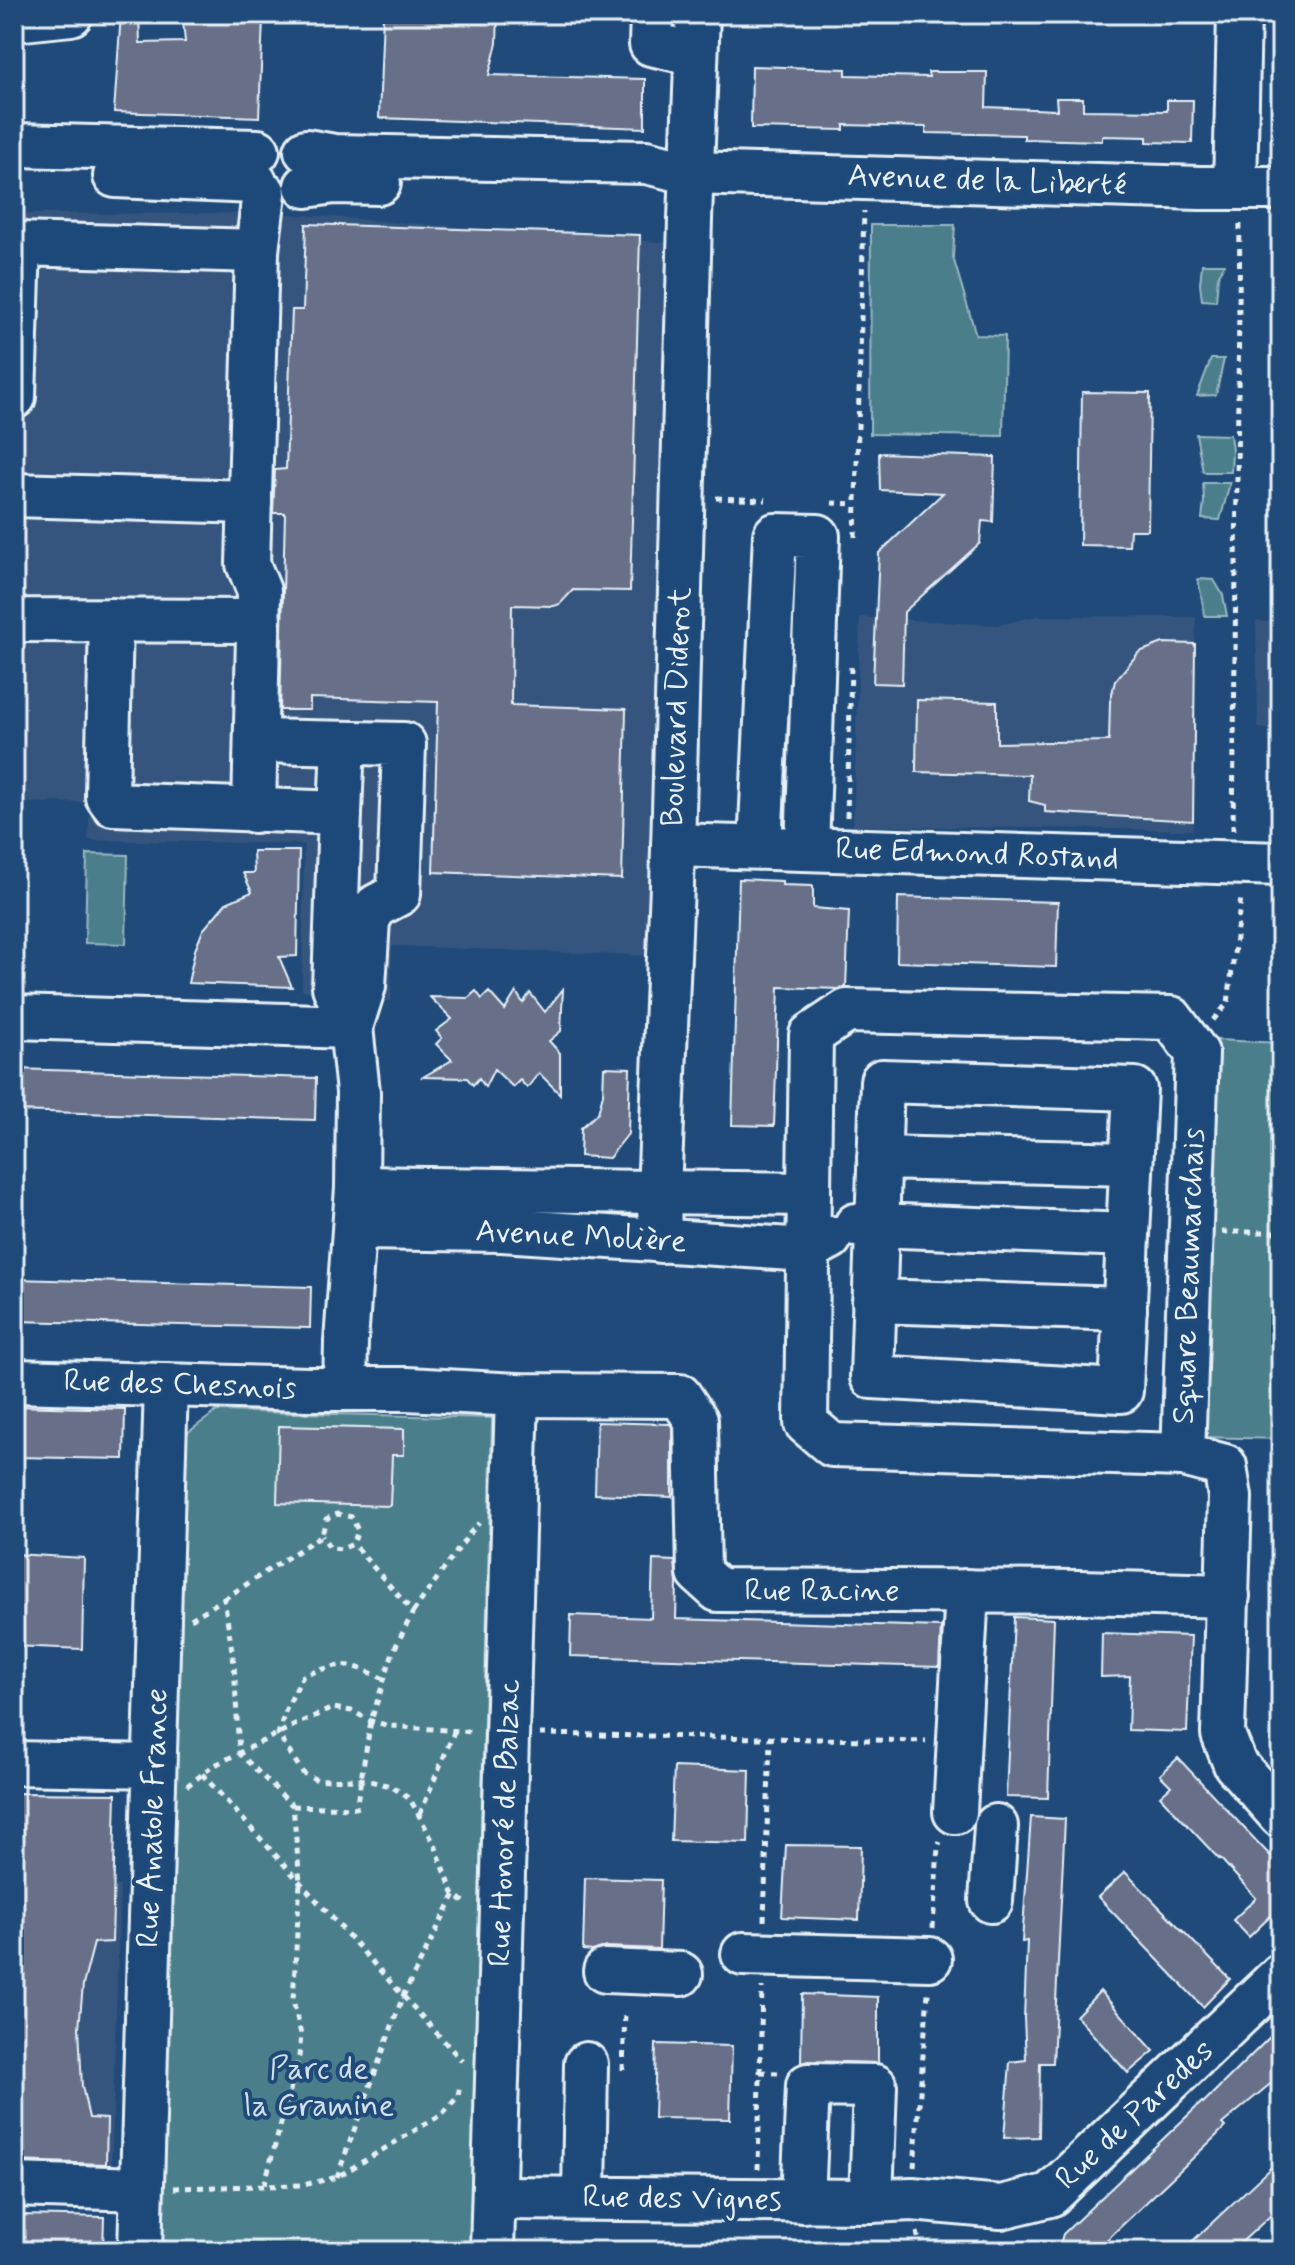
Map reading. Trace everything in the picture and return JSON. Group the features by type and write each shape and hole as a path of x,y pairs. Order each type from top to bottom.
{"street":[{"path":"14,20 71,14"},
{"path":"652,14 651,44 697,34"},
{"path":"1235,188 1239,14"},
{"name":"Boulevard Diderot","path":"660,1241 659,1192 673,845 697,34"},
{"name":"Avenue de la Liberté","path":"259,175 273,141 282,139 291,141 306,169 334,156 646,162 692,173 1281,188"},
{"path":"14,145 259,175"},
{"path":"14,171 259,175"},
{"path":"254,811 259,591 248,564 259,175"},
{"path":"14,397 16,244 257,251"},
{"path":"14,495 250,502"},
{"path":"760,847 775,535 818,536 826,849"},
{"path":"14,618 259,621"},
{"path":"111,620 107,796 113,804 340,813"},
{"path":"256,741 404,744 399,894 376,906 368,920 364,986 351,1027"},
{"path":"343,743 334,987 351,1027 358,1092 356,1208 345,1389"},
{"name":"Rue Edmond Rostand","path":"673,845 1263,864"},
{"name":"Square Beaumarchais","path":"847,1011 1171,1018 1190,1044 1197,1053 1183,1455 832,1445 806,1423 811,1035 847,1011"},
{"path":"14,1017 351,1027"},
{"path":"882,1081 1135,1089 1131,1164 1121,1391 872,1377 874,1301 866,1225 879,1158 882,1081"},
{"path":"879,1158 1131,1164"},
{"name":"Avenue Molière","path":"356,1208 659,1192 809,1194"},
{"path":"809,1194 866,1225"},
{"name":"Avenue Molière","path":"356,1208 502,1230 807,1250"},
{"path":"807,1250 866,1225 1128,1235"},
{"path":"874,1301 1125,1309"},
{"name":"Rue des Chesnois","path":"14,1381 345,1389"},
{"name":"Rue Anatole France","path":"140,2251 166,1385"},
{"name":"Rue Racine","path":"345,1389 517,1395 680,1396 696,1420 699,1573 718,1590 1228,1596"},
{"name":"Rue Honoré de Balzac","path":"492,2251 494,2198 481,2064 501,1932 517,1395"},
{"path":"1183,1455 1225,1466 1230,1497 1223,1734 1235,1764 1281,1816"},
{"path":"955,1812 967,1591"},
{"path":"14,1763 154,1781"},
{"path":"991,1901 996,1826"},
{"path":"743,1954 930,1959"},
{"path":"605,1971 681,1974"},
{"name":"Rue de Paredes","path":"871,2201 912,2199 1001,2207 1050,2195 1281,1975"},
{"path":"584,2198 586,2064"},
{"path":"803,2201 808,2085 835,2085 875,2086 871,2201"},
{"path":"14,2185 141,2189"},
{"name":"Rue des Vignes","path":"494,2198 871,2201"}],"path":[{"path":"854,552 865,178"},
{"path":"1190,1044 1228,1003 1263,864 1233,829 1240,222 1235,188"},
{"path":"826,849 851,662"},
{"path":"293,1806 356,1808 371,1721 393,1652 413,1612 470,1533 502,1500 514,1500"},
{"path":"159,1618 193,1619 322,1535 326,1519 337,1514 352,1517 358,1531 353,1544 342,1549 330,1548 322,1535"},
{"path":"353,1544 413,1612"},
{"path":"224,1599 234,1663 239,1753 293,1806 300,1882 293,2000 301,2034 299,2057 264,2186"},
{"path":"278,1734 286,1709 303,1676 332,1666 356,1665 384,1679"},
{"path":"154,1781 179,1792 213,1766 333,1708 352,1711 390,1726 507,1734 959,1741"},
{"path":"419,1815 455,1730"},
{"path":"278,1734 303,1773 317,1780 361,1779 391,1786 410,1799 435,1845 453,1893 501,1932"},
{"path":"141,2189 303,2185 337,2177 444,2113 481,2064 403,1996 202,1774"},
{"path":"921,2251 912,2199 938,1847 955,1812"},
{"path":"337,2177 403,1996 455,1894"}],"shaded area":[{"path":"276,213 671,243 653,956 392,946 391,1001 302,990 304,844 88,840 90,802 14,803 14,214"},
{"path":"1036,616 1196,617 1192,725 1193,830 853,826 860,617 998,625"},
{"path":"1256,621 1281,622 1281,731 1258,728"},
{"path":"14,1884 120,1886 111,2179 14,2176"}],"green space":[{"path":"871,225 955,225 953,257 976,335 1005,336 1003,436 870,434"},
{"path":"1202,264 1224,264 1218,278 1216,301 1202,300"},
{"path":"1211,359 1224,359 1216,395 1197,396"},
{"path":"1196,434 1230,435 1231,472 1203,472"},
{"path":"1203,483 1230,483 1220,520 1202,519"},
{"path":"1198,579 1214,580 1223,595 1227,616 1205,616"},
{"path":"87,854 128,855 126,944 85,943"},
{"path":"1216,1040 1281,1043 1281,1439 1200,1437"},
{"name":"Parc de la Gramine","path":"217,1411 492,1418 470,2251 225,2251 159,2240 183,1436"}],"building":[{"path":"121,14 139,14 140,43 185,42 183,21 259,14 259,19 263,18 259,117 114,112"},
{"path":"383,14 498,14 497,43 489,75 645,79 645,128 379,118"},
{"path":"752,66 846,69 846,75 929,77 928,72 987,72 986,107 1057,110 1056,98 1083,98 1083,110 1167,111 1167,100 1193,100 1192,143 1147,142 1147,137 1102,136 1102,141 1024,139 1024,135 926,133 926,127 844,125 844,130 751,128"},
{"path":"306,224 640,235 630,591 573,590 554,606 512,605 511,705 626,709 622,879 433,872 438,702 310,698 310,710 280,710 285,513 273,513 275,470 286,469 292,310 303,310"},
{"path":"1082,392 1150,393 1148,530 1130,530 1129,546 1080,545"},
{"path":"879,453 995,457 993,522 982,521 980,543 904,612 902,684 873,683 879,553 943,493 880,490"},
{"path":"1163,643 1195,644 1193,821 1045,812 1045,805 1029,801 1030,775 916,772 917,700 997,702 997,743 1109,741 1110,702 1115,681 1139,652"},
{"path":"253,851 299,851 297,956 279,957 292,987 188,983 203,930 226,903 252,892 243,873 254,873"},
{"path":"739,879 813,886 813,908 849,911 846,987 779,987 774,1126 732,1125"},
{"path":"898,897 1058,902 1056,967 897,962"},
{"path":"563,989 561,1031 549,1041 560,1053 560,1094 539,1073 527,1088 520,1080 513,1087 494,1069 485,1087 479,1078 473,1085 467,1078 423,1077 452,1060 436,1044 442,1038 436,1031 452,1019 430,997 468,998 476,991 482,999 489,992 505,1010 516,992 523,1003 530,993 545,1012"},
{"path":"604,1067 630,1068 628,1134 609,1158 580,1156 581,1128 598,1113 603,1094"},
{"path":"14,1069 316,1078 315,1120 14,1111"},
{"path":"14,1279 311,1287 310,1328 14,1321"},
{"path":"14,1406 125,1409 124,1459 14,1457"},
{"path":"597,1422 670,1424 672,1497 595,1494"},
{"path":"279,1426 404,1429 404,1455 392,1455 390,1506 277,1503"},
{"path":"14,1554 84,1558 82,1649 14,1646"},
{"path":"653,1560 675,1561 676,1619 941,1627 939,1667 570,1656 571,1615 651,1618"},
{"path":"1014,1617 1054,1619 1048,1798 1006,1797"},
{"path":"1102,1633 1191,1636 1187,1732 1128,1730 1130,1676 1101,1677"},
{"path":"1178,1758 1281,1867 1281,1906 1249,1937 1233,1920 1256,1898 1160,1796 1171,1786 1160,1775"},
{"path":"674,1767 750,1770 748,1843 671,1841"},
{"path":"14,1793 116,1794 112,1942 94,1943 83,1985 79,2028 82,2086 89,2118 107,2119 106,2164 14,2161"},
{"path":"1031,1817 1065,1819 1053,2063 1040,2063 1039,2137 1004,2138 1010,2062 1026,2060 1027,1941 1022,1942"},
{"path":"786,1845 861,1846 859,1920 782,1917"},
{"path":"1125,1872 1230,1979 1203,2007 1098,1897"},
{"path":"585,1878 661,1880 659,1949 606,1947 583,1950"},
{"path":"1100,1991 1154,2051 1128,2073 1076,2016"},
{"path":"802,1994 878,1997 878,2063 801,2063"},
{"path":"1281,2026 1281,2075 1222,2124 1225,2127 1214,2138 1095,2251 1058,2251 1063,2234"},
{"path":"656,2044 732,2046 730,2119 654,2118"},
{"path":"1281,2158 1281,2206 1232,2251 1182,2251"},
{"path":"22,2215 104,2217 103,2251 21,2251"}]}
